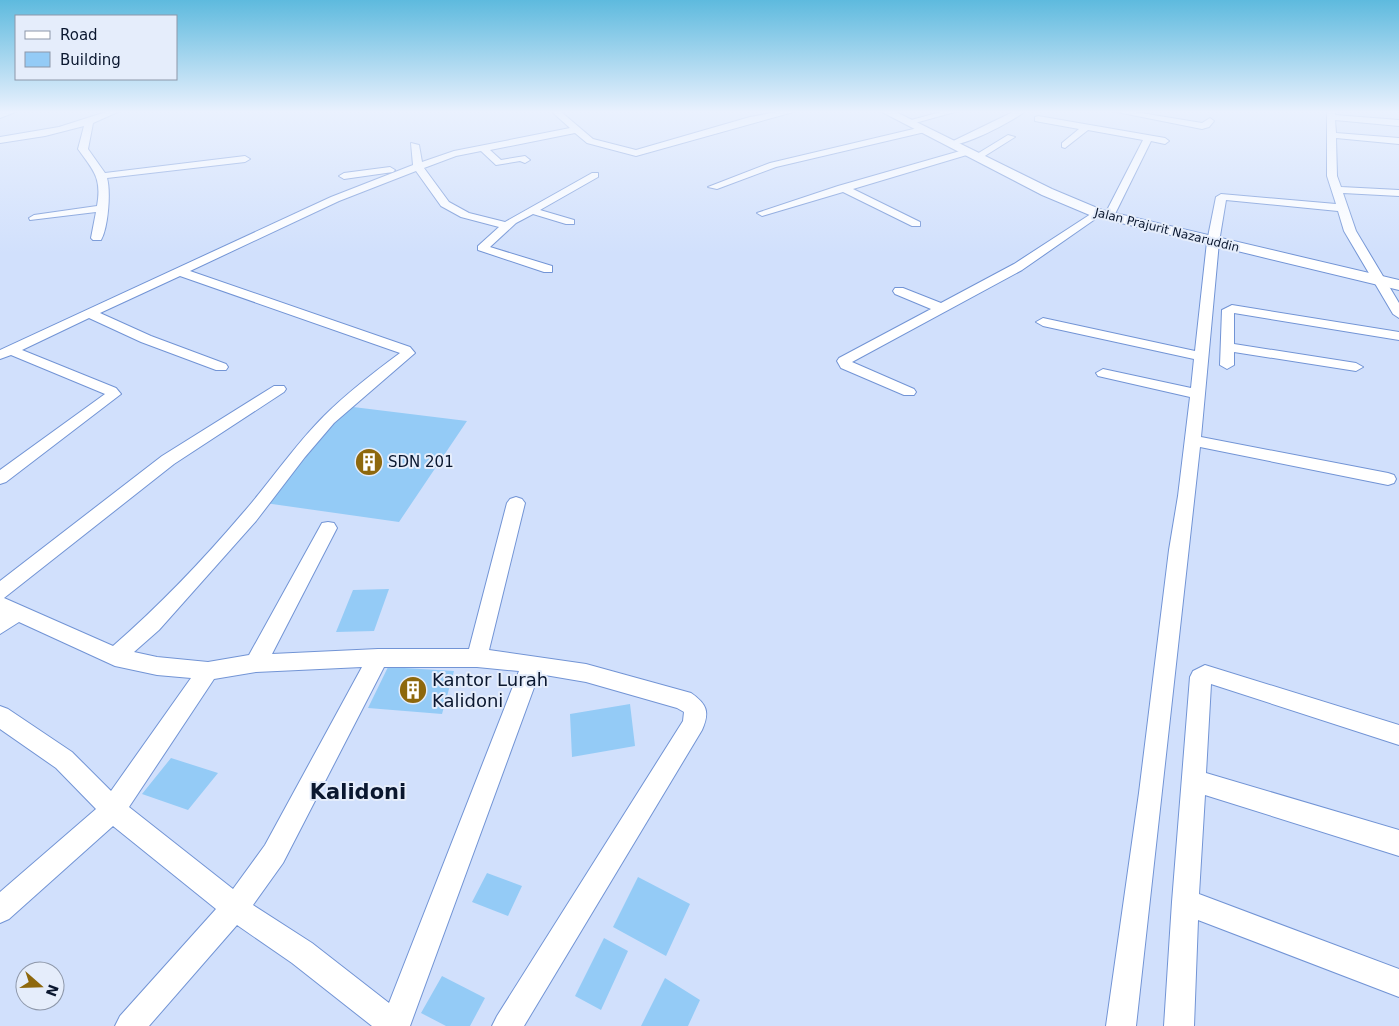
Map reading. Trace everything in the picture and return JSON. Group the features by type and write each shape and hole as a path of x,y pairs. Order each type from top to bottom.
{"street":[{"path":"90,159 102,176 105,188 97,238"},
{"path":"102,176 238,159"},
{"path":"415,159 415,168 445,204 465,215 508,226"},
{"path":"6,353 179,270 335,199 440,159"},
{"path":"495,159 499,163 518,159"},
{"path":"713,186 774,165 800,159"},
{"path":"762,213 842,188 953,159"},
{"name":"Jalan Prajurit Nazaruddin","path":"982,159 1047,192 1103,215 1399,285"},
{"path":"909,392 846,365 844,361 1018,267 1103,215 1136,159"},
{"path":"1332,159 1332,176 1350,231 1399,314"},
{"path":"344,176 415,168"},
{"path":"548,269 482,248 531,210 595,175"},
{"path":"842,188 916,224"},
{"path":"1336,190 1399,193"},
{"path":"1121,1026 1151,792 1178,550 1194,441 1213,242 1221,197 1342,208"},
{"path":"34,218 103,208"},
{"path":"531,210 570,222"},
{"path":"115,657 152,624 250,517 299,453 329,420 373,380 408,353 405,350 179,270"},
{"path":"900,291 941,308"},
{"path":"1227,365 1228,310 1232,309 1399,336"},
{"path":"88,313 146,339 221,367"},
{"path":"1043,322 1201,356"},
{"path":"1227,347 1356,367"},
{"path":"0,478 114,394 112,391 6,353"},
{"path":"1103,373 1198,394"},
{"path":"0,592 168,460 279,389"},
{"path":"1194,441 1388,479"},
{"path":"477,658 516,503"},
{"path":"256,663 328,528"},
{"path":"0,626 8,609 115,657 156,666 208,671 256,663 378,658 477,658 586,673 683,700 695,708 694,723 508,1026"},
{"path":"130,1026 235,908 274,854 378,658"},
{"path":"0,716 64,760 113,810 235,908 302,953 395,1026 532,665"},
{"path":"0,910 113,810 208,671"},
{"path":"1179,1026 1200,677 1206,674 1399,736"},
{"path":"1193,780 1399,843"},
{"path":"1185,902 1399,982"}],"building":[{"name":"SDN 201","path":"345,406 467,421 399,522 265,503"},
{"path":"389,589 374,631 336,632 353,590"},
{"name":"Kantor Lurah Kalidoni","path":"388,667 454,671 442,714 368,708"},
{"path":"630,704 635,746 572,757 570,714"},
{"path":"171,758 218,773 188,810 142,794"},
{"path":"487,873 522,886 508,916 472,902"},
{"path":"638,877 690,904 666,956 613,927"},
{"path":"604,938 628,951 601,1010 575,996"},
{"path":"442,976 485,998 470,1026 446,1026 421,1013"},
{"path":"665,978 700,1000 688,1026 641,1026"}],"place":[{"name":"SDN 201","path":"369,462"},
{"name":"Kantor Lurah Kalidoni","path":"413,690"}],"district":[{"name":"Kalidoni","path":"358,792"}]}
